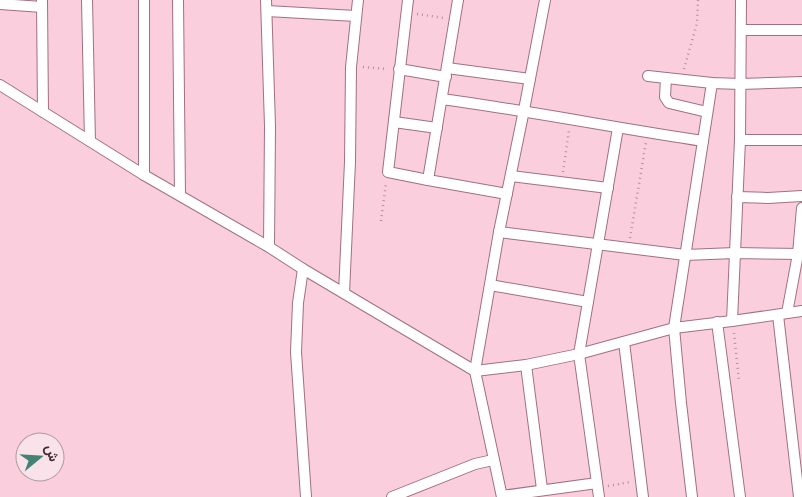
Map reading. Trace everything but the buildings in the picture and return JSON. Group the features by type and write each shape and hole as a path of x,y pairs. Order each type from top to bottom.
{"street":[{"path":"87,0 90,141"},
{"path":"144,0 144,175"},
{"path":"178,0 180,195"},
{"path":"266,0 270,135 269,246"},
{"path":"344,293 350,162 351,67 358,0"},
{"path":"408,0 388,172 507,194"},
{"path":"428,180 458,0"},
{"path":"545,0 499,232 475,371 502,497 542,489 598,489 579,354 618,128"},
{"path":"732,321 740,140 741,0"},
{"path":"0,4 42,3 42,112"},
{"path":"267,11 356,16"},
{"path":"741,30 802,30"},
{"path":"400,69 530,79"},
{"path":"648,76 712,83 802,82"},
{"path":"666,78 665,97 669,104 707,112"},
{"path":"692,497 674,328 712,83"},
{"path":"0,85 144,175 269,246 303,269 475,371 526,366 579,354 674,328 802,311"},
{"path":"442,99 524,110 618,128 703,141"},
{"path":"394,122 437,128"},
{"path":"740,140 802,140"},
{"path":"511,176 608,188"},
{"path":"737,197 802,196"},
{"path":"799,497 782,314 800,254 802,208"},
{"path":"499,232 685,256 735,253 800,254"},
{"path":"303,269 298,303 296,352 306,497"},
{"path":"490,285 588,302"},
{"path":"717,322 740,497"},
{"path":"624,342 643,497"},
{"path":"526,366 542,489"},
{"path":"392,497 475,464 493,460"}],"path":[{"path":"681,80 698,23 698,0"},
{"path":"406,13 455,20"},
{"path":"351,67 400,69"},
{"path":"561,182 571,119"},
{"path":"629,249 647,133"},
{"path":"381,221 388,172"},
{"path":"732,321 739,381"},
{"path":"598,489 641,480"}]}
